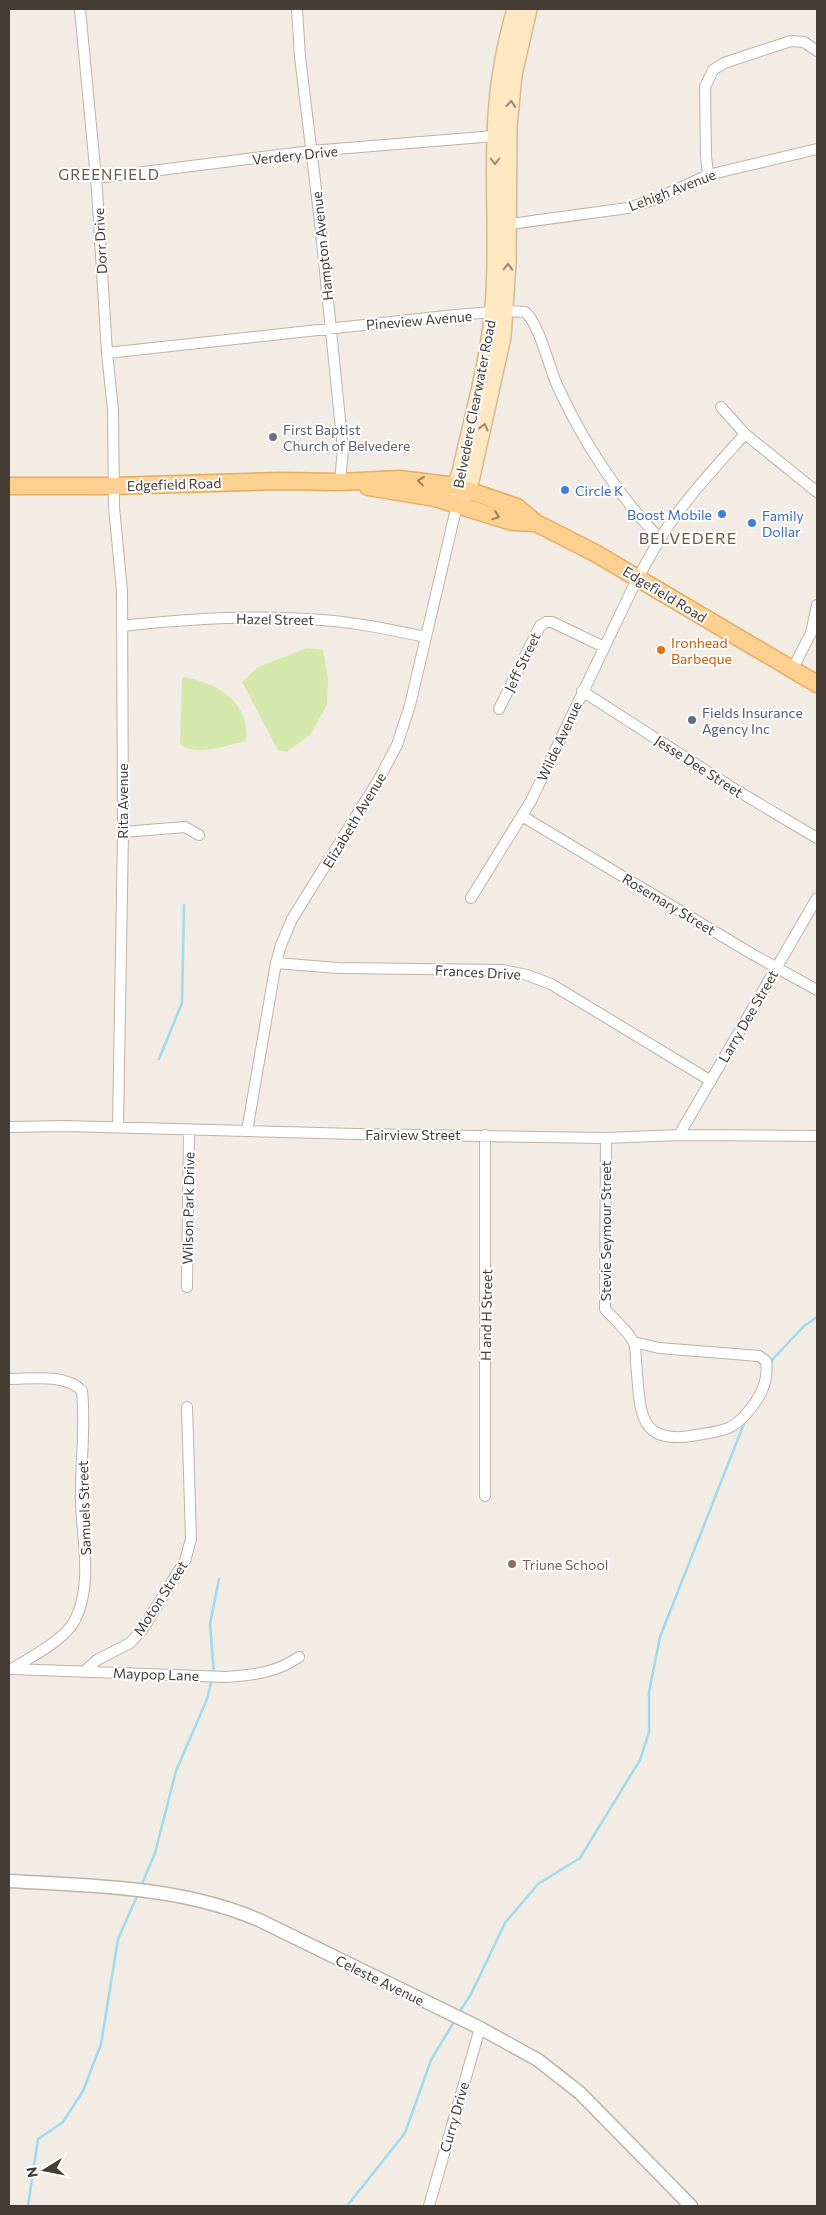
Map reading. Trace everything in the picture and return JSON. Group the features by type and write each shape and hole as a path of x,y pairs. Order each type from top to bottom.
{"main road":[{"name":"Belvedere Clearwater Road","path":"502,225 495,136 501,75 515,9"},
{"name":"Belvedere Clearwater Road","path":"456,505 494,384 503,337 499,312 502,225 508,168 511,101 519,50 529,9"},
{"name":"Edgefield Road","path":"9,486 114,480 191,483 340,482 400,479 462,488 517,507 536,524 595,553 817,684"},
{"name":"Edgefield Road","path":"340,482 435,498 512,522 536,524"}],"street":[{"name":"Dorr Drive","path":"80,9 96,178 107,353 113,410 114,480"},
{"name":"Hampton Avenue","path":"297,9 300,57 312,151 343,455 340,482"},
{"path":"708,175 705,87 713,70 724,64 791,41 804,42 817,51"},
{"name":"Verdery Drive","path":"96,178 312,151 495,136"},
{"name":"Lehigh Avenue","path":"502,225 628,208 656,199 708,175 817,149"},
{"name":"Pineview Avenue","path":"107,353 330,328 499,312 525,312 530,316 557,385 590,448 618,488 661,540"},
{"path":"721,407 745,434 817,492"},
{"name":"Wilde Avenue","path":"471,898 531,801 637,578 668,526 745,434"},
{"name":"Rita Avenue","path":"114,480 122,626 123,832 118,1127"},
{"name":"Elizabeth Avenue","path":"247,1131 276,963 281,945 292,919 378,782 397,745 410,705 456,505"},
{"path":"792,670 811,633 817,605"},
{"name":"Hazel Street","path":"122,626 187,620 309,619 354,624 426,637"},
{"name":"Jeff Street","path":"499,709 540,626 546,622 604,647"},
{"name":"Jesse Dee Street","path":"582,691 736,790 817,838"},
{"name":"Rosemary Street","path":"522,816 776,968 817,990"},
{"path":"123,832 185,827 199,835"},
{"name":"Larry Dee Street","path":"679,1135 817,898"},
{"name":"Frances Drive","path":"276,963 338,968 502,970 527,975 551,984 711,1081"},
{"name":"Fairview Street","path":"9,1127 118,1127 606,1138 679,1135 817,1136"},
{"name":"Wilson Park Drive","path":"187,1287 189,1129"},
{"name":"H and H Street","path":"485,1135 485,1496"},
{"name":"Stevie Seymour Street","path":"606,1138 604,1309 634,1342"},
{"path":"634,1342 659,1348 759,1356 766,1361 768,1371 760,1398 737,1424 721,1431 684,1438 659,1435 647,1425 641,1410 634,1342"},
{"name":"Samuels Street","path":"9,1379 62,1380 75,1383 82,1391 81,1502 86,1559 81,1605 75,1621 69,1629 49,1645 11,1669"},
{"name":"Moton Street","path":"84,1672 97,1660 130,1643 142,1630 187,1556 191,1539 188,1407"},
{"name":"Maypop Lane","path":"11,1669 226,1677 272,1671 299,1657"},
{"name":"Celeste Avenue","path":"9,1881 136,1889 190,1898 227,1907 259,1920 480,2028 538,2060 569,2083 691,2206"},
{"name":"Curry Drive","path":"429,2206 480,2028"}],"green space":[{"path":"307,648 323,650 328,678 327,705 310,735 286,752 278,750 242,682 258,667"},
{"path":"182,677 207,683 229,696 243,716 246,728 246,741 203,750 194,750 180,744"}],"waterway":[{"path":"159,1059 182,1003 184,905"},
{"path":"770,1366 773,1359 804,1326 817,1317"},
{"path":"459,2013 471,1994 505,1923 538,1884 580,1858 640,1760 649,1732 649,1692 660,1637 745,1421"},
{"path":"214,1674 210,1624 219,1579"},
{"path":"141,1886 155,1853 176,1771 207,1699 212,1679"},
{"path":"28,2206 38,2139 63,2122 83,2091 101,2044 118,1939 138,1894"},
{"path":"347,2206 405,2133 431,2060 455,2020"}],"place":[{"name":"First Baptist Church of Belvedere","path":"273,437"},
{"name":"Circle K","path":"565,490"},
{"name":"Boost Mobile","path":"722,514"},
{"name":"Family Dollar","path":"752,523"},
{"name":"Ironhead Barbeque","path":"661,650"},
{"name":"Fields Insurance Agency Inc","path":"692,720"},
{"name":"Triune School","path":"512,1564"}],"district":[{"name":"GREENFIELD","path":"109,174"},
{"name":"BELVEDERE","path":"688,537"}]}
